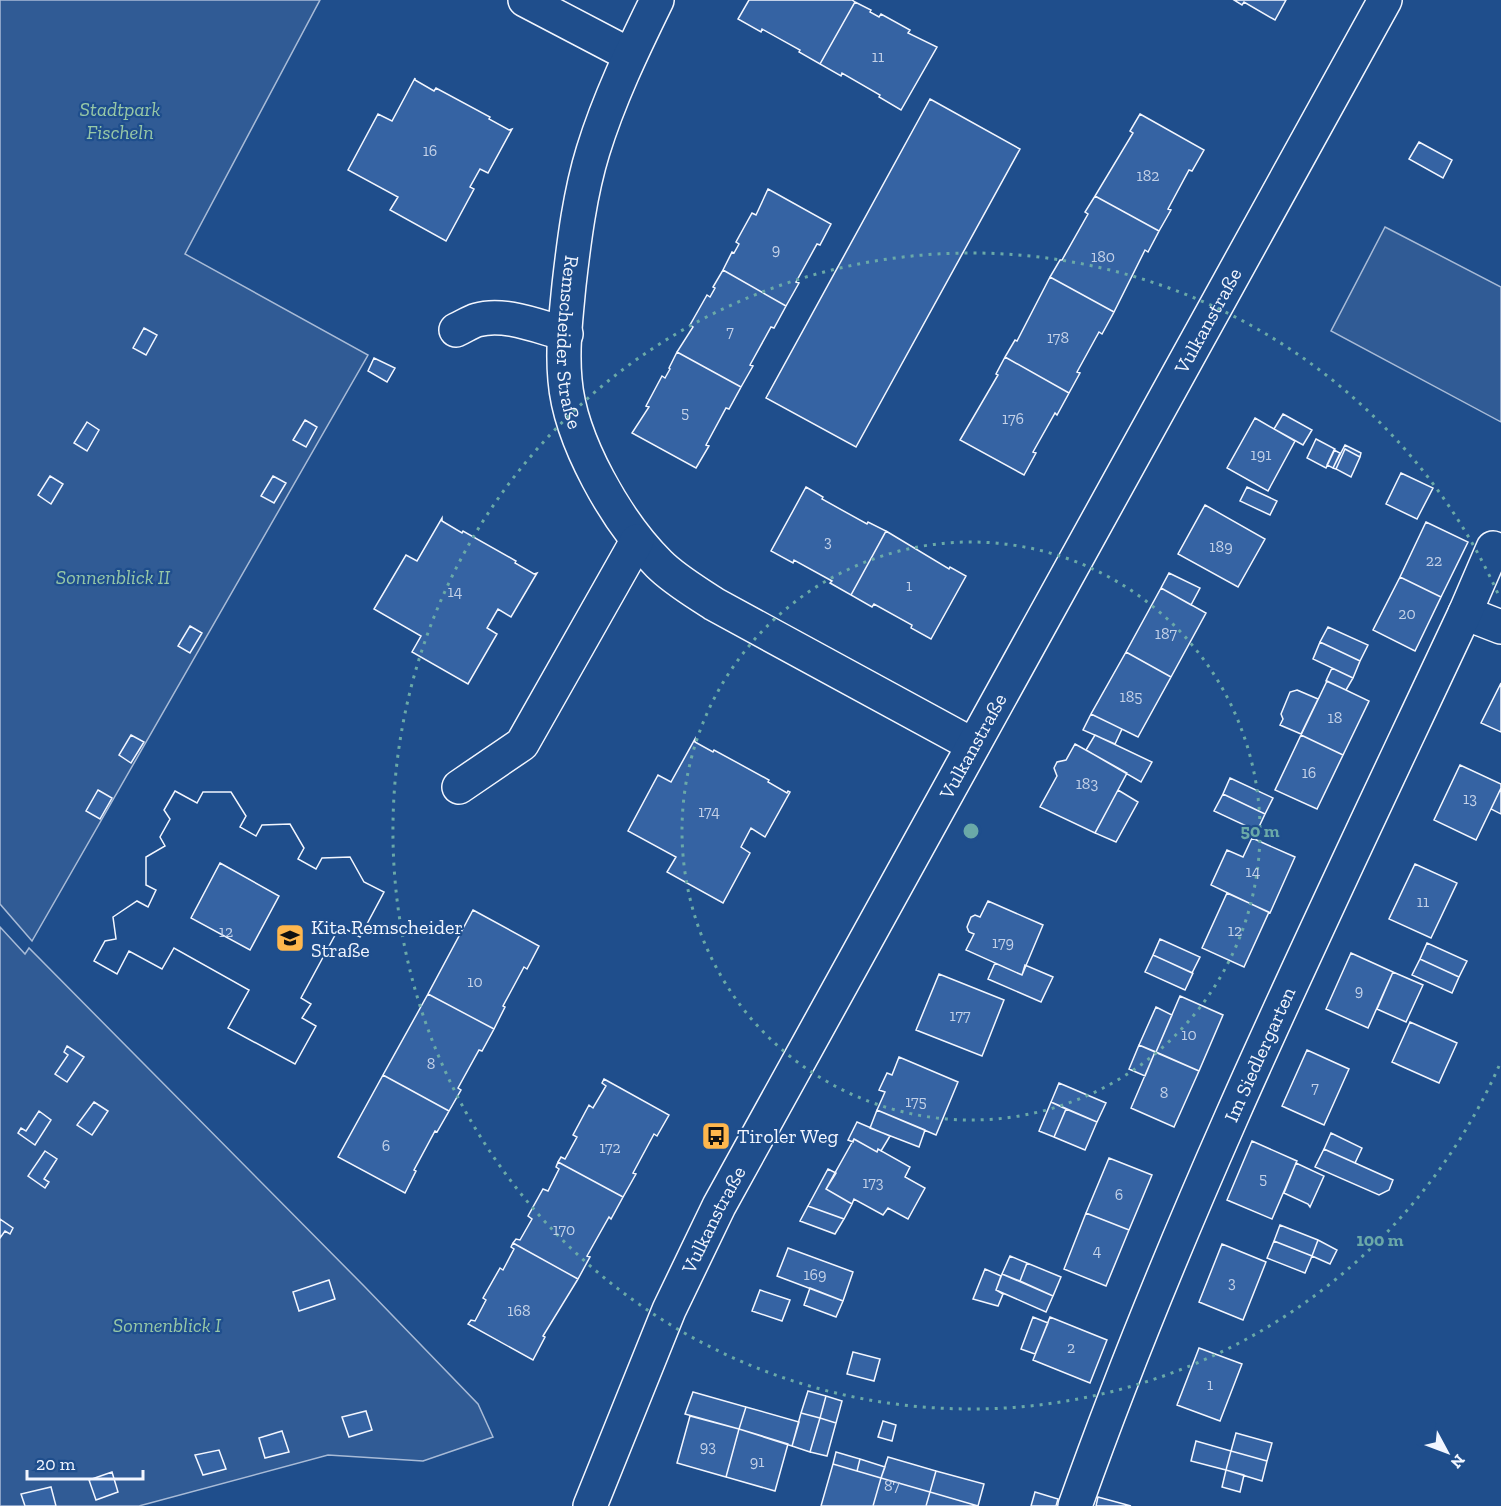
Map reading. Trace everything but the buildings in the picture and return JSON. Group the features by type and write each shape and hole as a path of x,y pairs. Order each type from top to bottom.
{"street":[{"path":"525,0 630,55"},
{"name":"Remscheider Straße","path":"657,0 630,55 593,151 574,239 565,322 565,381 575,426 590,464 638,541 661,566 686,585 714,604 973,746"},
{"name":"Vulkanstraße","path":"590,1506 669,1310 719,1206 1385,0"},
{"path":"456,330 478,320 495,318 566,334"},
{"path":"459,787 522,744 638,541"},
{"name":"Im Siedlergarten","path":"1075,1506 1142,1327 1207,1169 1267,1034 1465,613 1493,548"},
{"path":"1465,613 1501,627"}],"green space":[{"path":"0,0 320,0 185,254 368,355 32,941 0,904"},
{"path":"1385,227 1501,287 1501,422 1331,331"},
{"name":"Sonnenblick I","path":"0,927 25,954 29,948 364,1286 478,1404 493,1437 423,1461 328,1455 139,1506 0,1506"}],"place":[{"name":"Kita Remscheider Straße","path":"290,938"},
{"name":"Tiroler Weg","path":"716,1136"}],"park label":[{"name":"Stadtpark Fischeln","path":"120,120"},
{"name":"Sonnenblick II","path":"113,577"}]}
